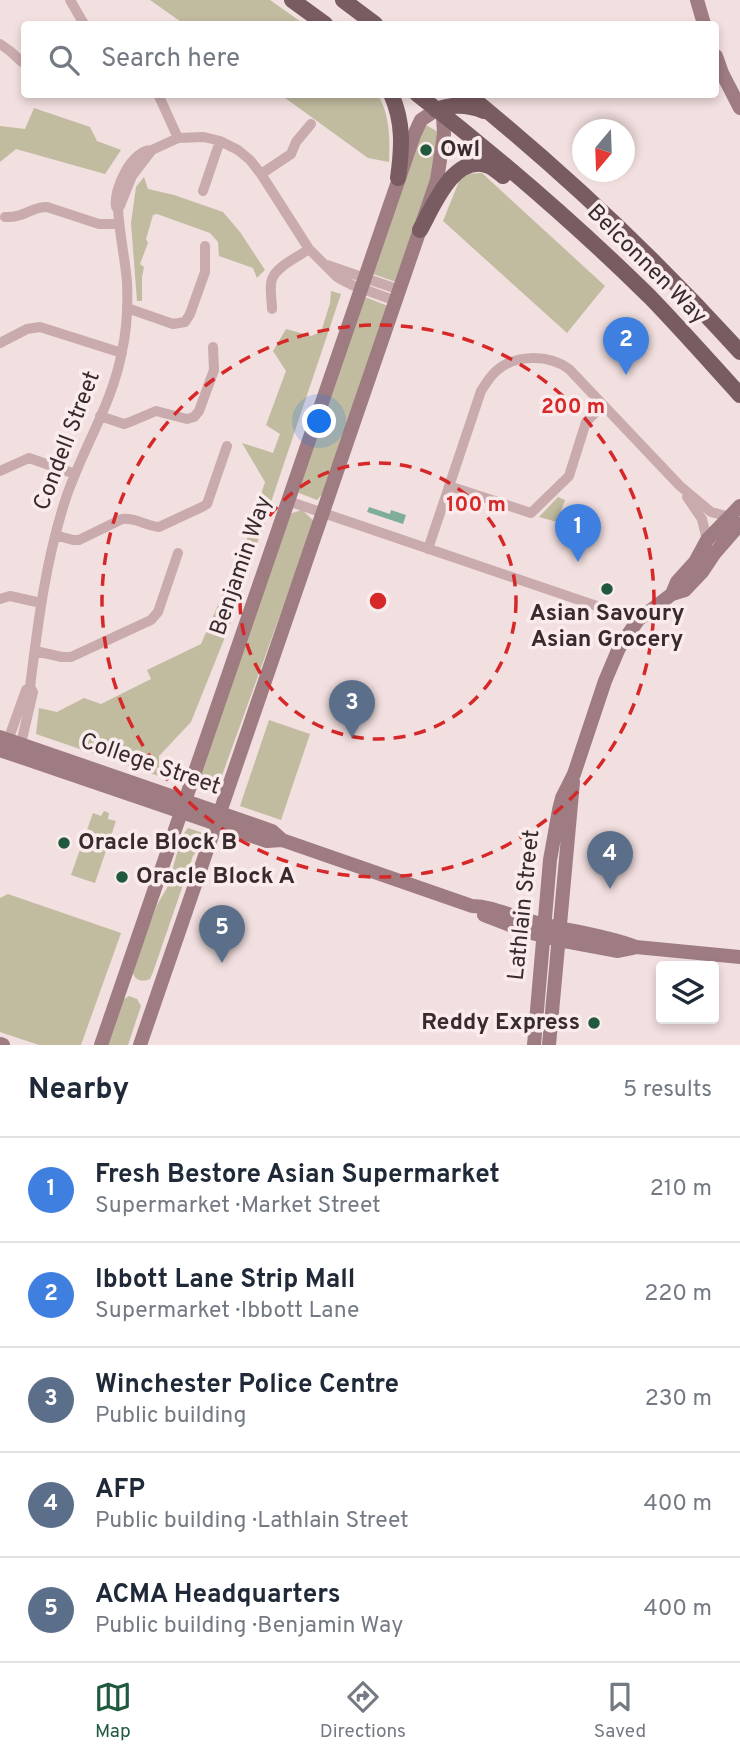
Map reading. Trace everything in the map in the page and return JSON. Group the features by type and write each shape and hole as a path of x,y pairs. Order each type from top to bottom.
{"main road":[{"path":"292,0 321,21"},
{"path":"341,0 364,21"},
{"path":"341,0 371,21"},
{"path":"698,0 703,21"},
{"path":"719,64 740,108"},
{"path":"392,98 402,136 398,178"},
{"name":"Belconnen Way","path":"424,98 439,107 549,203 650,298 740,395"},
{"name":"Belconnen Way","path":"472,98 600,209 699,307 740,352"},
{"path":"140,1045 420,230 440,167 444,134 439,107 477,108 492,115"},
{"name":"Benjamin Way","path":"101,1045 398,178 419,123 439,107"},
{"path":"420,230 446,183 459,171 472,166 491,166 530,198 549,203"},
{"path":"699,307 740,342"},
{"name":"Lathlain Street","path":"672,594 677,582 695,562 707,540 737,516"},
{"name":"Lathlain Street","path":"534,1045 550,860 559,810 605,681 619,648 638,620 672,594 685,590 702,572 737,516"},
{"name":"College Street","path":"9,747 218,818 267,841 282,840 472,906 485,906 544,930 620,941 636,947 740,957"},
{"name":"Lathlain Street","path":"550,1045 574,774"}],"street":[{"path":"70,0 82,21"},
{"path":"0,44 21,61"},
{"path":"160,98 178,138"},
{"path":"261,174 291,154 296,142 311,124"},
{"name":"Condell Street","path":"9,747 26,690 30,687 41,603 55,535 75,474 113,384 122,354 127,283 115,199 123,175 141,154 178,138 204,137 232,146 245,155 261,174 309,249 337,277 398,295"},
{"path":"203,191 220,141"},
{"path":"5,216 16,217 40,207 47,207 95,223 119,224"},
{"path":"127,308 173,324 185,322 191,314 205,272 205,246"},
{"path":"272,309 271,286 276,273 309,249"},
{"path":"0,343 36,327 122,354"},
{"path":"100,416 122,424 157,411 185,419 193,417 199,411 214,370 213,347"},
{"path":"428,549 481,391 503,366 520,359 547,359 569,369 680,486 711,512 737,516"},
{"path":"449,486 531,513 569,476 586,422 603,405"},
{"path":"55,535 79,540 127,518 159,527 204,506 210,499 227,446"},
{"path":"0,471 29,458 75,474"},
{"path":"680,486 702,519 707,540"},
{"path":"288,501 638,620"},
{"path":"35,651 71,657 151,620 158,612 178,553"},
{"path":"0,599 10,596 41,603"}],"shaded area":[{"path":"150,0 270,0 300,21 180,21"},
{"path":"285,98 380,98 387,119 389,162 368,158"},
{"path":"34,108 90,127 97,141 121,150 105,174 16,149 0,162 0,126 25,129"},
{"path":"426,125 438,132 429,191 396,282 373,274 423,127"},
{"path":"482,173 605,286 567,333 443,221 462,174"},
{"path":"144,177 148,189 223,212 265,270 257,278 253,268 219,256 218,242 210,233 157,214 153,215 146,239 148,243 140,264 144,267 142,301 137,301 131,223 136,187"},
{"path":"331,291 341,294 229,627 191,722 159,756 159,776 36,734 39,708 57,712 84,698 101,704 151,679 147,670 201,644 248,536 265,482 242,443 273,453 280,434 266,425 286,371 273,351 286,329 311,336 321,332"},
{"path":"365,297 388,306 324,492 317,500 299,493 299,486"},
{"path":"558,497 565,500 557,522 539,517"},
{"path":"369,507 390,514 391,510 406,515 403,524 367,512"},
{"path":"302,510 314,521 215,795 196,788 289,514"},
{"path":"269,720 310,734 281,820 240,806"},
{"path":"104,811 109,813 108,819 116,821 95,883 71,875 93,813 101,816"},
{"path":"188,828 203,833 203,839 193,856 150,979 141,981 134,976 132,970 157,905 167,888 182,836"},
{"path":"8,894 121,933 81,1045 39,1045 0,1032 0,898"},
{"path":"129,996 137,999 141,1006 128,1045 106,1045 123,1000"}],"place":[{"name":"Owl","path":"426,150"},
{"name":"Ibbott Lane Strip Mall","path":"626,375"},
{"name":"Fresh Bestore Asian Supermarket","path":"578,562"},
{"name":"Asian Savoury Asian Grocery","path":"607,589"},
{"name":"Winchester Police Centre","path":"352,738"},
{"name":"Oracle Block B","path":"64,843"},
{"name":"Oracle Block A","path":"122,877"},
{"name":"AFP","path":"610,889"},
{"name":"ACMA Headquarters","path":"222,963"},
{"name":"Reddy Express","path":"594,1023"}]}
